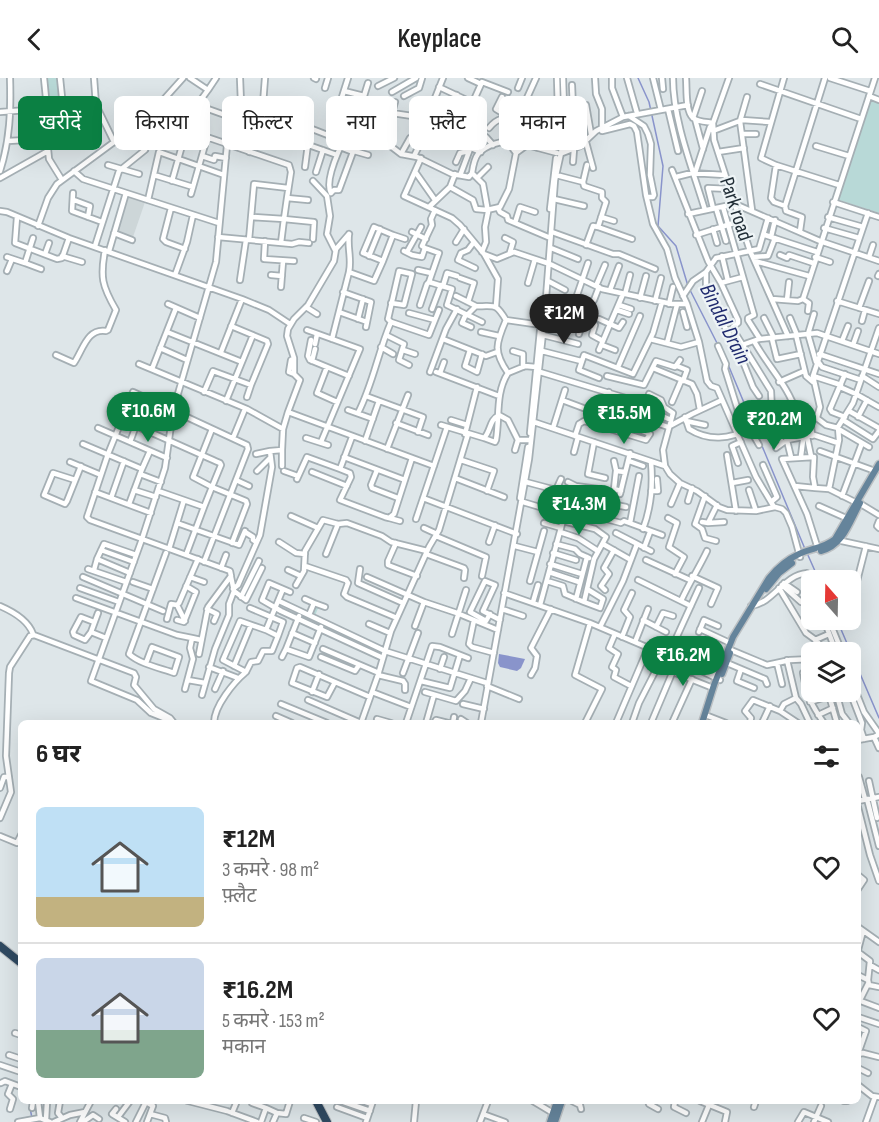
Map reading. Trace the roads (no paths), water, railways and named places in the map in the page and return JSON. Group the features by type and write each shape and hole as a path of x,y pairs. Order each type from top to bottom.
{"highway":[{"path":"0,945 18,960"},
{"path":"318,1104 327,1122"}],"main road":[{"path":"837,539 846,519 877,471 879,464"},
{"path":"706,720 717,680 731,647 752,606 776,570 800,555 818,550 837,539 857,503"},
{"path":"717,680 708,673 724,664"},
{"path":"550,1122 556,1104"},
{"path":"555,1122 561,1104"}],"street":[{"path":"0,171 8,141 11,111 10,78"},
{"path":"44,78 46,96"},
{"path":"60,78 62,96"},
{"path":"94,78 95,96"},
{"path":"167,96 183,78"},
{"path":"190,78 208,90"},
{"path":"204,96 216,78"},
{"path":"210,110 236,119 241,103 240,78"},
{"path":"263,96 264,78"},
{"path":"326,88 328,78"},
{"path":"342,96 348,78"},
{"path":"378,86 394,78"},
{"path":"392,92 416,78"},
{"path":"404,96 419,88 422,78"},
{"path":"436,96 443,78"},
{"path":"468,78 481,84 485,82 508,92"},
{"path":"518,88 522,78"},
{"path":"528,96 536,78"},
{"path":"560,78 563,96"},
{"path":"560,78 560,96"},
{"path":"560,78 561,96"},
{"path":"595,78 596,94 602,109 604,132 630,124 640,141 653,224 667,249 675,278 690,312 707,381 717,388 756,477 772,504 786,512 800,555"},
{"path":"612,78 612,88 619,105 626,116 644,126 650,140 650,175 654,195 647,197"},
{"path":"627,78 637,113"},
{"path":"652,78 659,110"},
{"path":"662,78 663,89"},
{"path":"673,78 676,107 705,210"},
{"path":"686,78 688,105 703,149"},
{"path":"693,173 710,127 713,126 729,78"},
{"path":"784,78 770,122 762,159 839,185"},
{"path":"800,231 802,218 786,211 785,206 825,78"},
{"path":"830,78 870,93 879,100"},
{"path":"802,299 874,78"},
{"path":"344,91 364,96 368,83"},
{"path":"476,96 481,84"},
{"path":"760,84 861,119"},
{"path":"572,85 572,96"},
{"path":"439,87 457,95"},
{"path":"694,119 702,91"},
{"path":"747,97 740,121 752,210"},
{"path":"619,105 633,100"},
{"path":"587,140 591,134 626,116 688,105"},
{"path":"668,109 678,151"},
{"path":"0,112 18,110"},
{"path":"587,111 591,134"},
{"path":"38,226 48,198 62,180 114,142 102,117"},
{"path":"694,119 713,126 740,121 770,122"},
{"path":"489,128 499,120"},
{"name":"Park road","path":"713,126 718,152 750,251 788,336"},
{"path":"742,134 756,134"},
{"path":"487,138 493,145"},
{"path":"8,141 18,140"},
{"path":"401,154 409,140"},
{"path":"396,150 401,154 421,158 455,174 469,177 480,152 499,143"},
{"path":"314,146 338,155"},
{"path":"587,146 593,168"},
{"path":"816,146 849,156"},
{"path":"718,152 744,148"},
{"path":"95,246 120,168 145,150"},
{"path":"172,181 181,150"},
{"path":"191,194 204,150"},
{"path":"168,720 152,713 140,702 91,682 161,482 180,382 216,262 227,150"},
{"path":"243,150 289,165 291,172 281,243"},
{"path":"304,167 307,150"},
{"path":"316,171 323,150"},
{"path":"339,150 328,184 330,216 327,234 335,250 334,261 306,307 290,324 288,336 294,359 294,374 300,378 300,383 283,429 283,468 298,477 308,457 351,473 340,500 400,521"},
{"path":"348,150 368,155"},
{"path":"414,156 419,150"},
{"path":"456,162 460,153 470,150 480,152"},
{"path":"461,173 470,150"},
{"path":"450,187 473,200 476,209 498,208 509,189 516,153 519,150"},
{"path":"546,150 559,153 570,150"},
{"path":"482,720 526,482 534,422 548,263 552,183 560,150"},
{"path":"573,162 574,150"},
{"path":"0,178 48,151 53,166 62,180"},
{"path":"148,200 159,152 224,175"},
{"path":"329,195 334,189 339,190 354,152"},
{"path":"504,593 515,546 542,351 551,248 550,235 559,153"},
{"path":"306,155 320,160"},
{"path":"202,156 215,161 215,156 226,158"},
{"path":"421,158 405,196 452,218 464,229 483,253 498,279 496,306 506,320 541,325"},
{"path":"108,165 139,174"},
{"path":"583,182 587,165"},
{"path":"776,165 771,198 774,202 785,206"},
{"path":"478,177 488,167"},
{"path":"672,170 696,234 738,320 734,329 771,391 776,429 785,442"},
{"path":"74,171 83,179 219,224"},
{"path":"472,172 484,188 488,210 483,253"},
{"path":"416,173 435,200"},
{"path":"676,177 693,173 725,175"},
{"path":"438,229 432,225 430,219 432,208 435,200 450,187 455,174"},
{"path":"154,175 193,187"},
{"path":"556,175 583,182 584,186 603,192 602,198 606,202 598,227"},
{"path":"314,181 329,195"},
{"path":"240,280 252,217 254,184 288,188"},
{"path":"726,241 709,188 730,189"},
{"path":"73,193 72,211 102,222"},
{"path":"56,355 74,363 90,336 97,331 108,330 116,310 103,286 102,269 126,193"},
{"path":"287,198 308,200"},
{"path":"554,199 584,206"},
{"path":"74,200 90,206 88,217"},
{"path":"833,202 879,217"},
{"path":"688,214 735,204 820,241 879,261"},
{"path":"515,223 520,207 535,212"},
{"path":"723,207 754,315 748,320 779,382 791,395 808,437 801,456"},
{"path":"171,208 163,239 185,249"},
{"path":"498,208 508,220 515,223 619,254 656,269"},
{"path":"0,211 242,299 276,314 290,324"},
{"path":"817,417 820,407 813,379 817,359 868,213"},
{"path":"175,275 185,249 193,215"},
{"path":"218,237 281,243 311,241 316,225 314,222 252,217"},
{"path":"601,217 614,221"},
{"path":"17,218 14,242 30,249 59,259 63,256 69,238"},
{"path":"759,396 753,387 738,349 711,304 706,287 706,272 710,264 722,256 759,249 765,235 768,218"},
{"path":"828,218 863,227"},
{"path":"754,259 768,256 775,220"},
{"path":"696,234 740,221"},
{"path":"421,227 405,251 422,257 425,248 422,246 432,225"},
{"path":"586,244 593,226 632,239"},
{"path":"383,261 363,252 373,228 405,239"},
{"path":"824,228 859,238"},
{"path":"456,242 464,229"},
{"path":"713,229 717,243"},
{"path":"114,233 132,240"},
{"path":"415,233 426,239"},
{"path":"332,339 351,262 348,246 349,234 335,250"},
{"path":"349,272 374,281 393,235"},
{"path":"765,235 830,262"},
{"path":"25,263 33,238"},
{"path":"505,238 513,242 510,252"},
{"path":"265,242 264,259 294,261"},
{"path":"474,242 469,249 461,253 458,260 475,268"},
{"path":"45,254 49,243"},
{"path":"869,257 873,245"},
{"path":"420,305 439,254 425,248"},
{"path":"551,248 578,259"},
{"path":"483,253 497,259 510,252 516,252 610,290 669,304 687,304"},
{"path":"780,255 787,258 789,255 815,257"},
{"path":"63,256 82,262"},
{"path":"722,256 728,281"},
{"path":"7,271 9,258 41,269"},
{"path":"754,259 809,276"},
{"path":"528,283 535,260"},
{"path":"281,287 283,261"},
{"path":"564,315 569,300 575,301 588,263"},
{"path":"594,300 605,265"},
{"path":"610,290 619,266"},
{"path":"418,270 431,273"},
{"path":"391,303 404,304 412,274 399,271 391,303 388,319 391,322 428,335 439,310"},
{"path":"683,296 692,282 706,272"},
{"path":"432,309 448,273 474,284 468,302"},
{"path":"271,275 282,276"},
{"path":"601,345 630,275"},
{"path":"640,298 646,276"},
{"path":"721,283 743,277"},
{"path":"655,301 661,278"},
{"path":"548,281 565,290"},
{"path":"859,308 869,281"},
{"path":"429,282 452,289 446,304 482,322"},
{"path":"787,300 789,282"},
{"path":"669,304 673,287"},
{"path":"339,312 367,325 372,303 343,292"},
{"path":"456,296 476,306 496,306"},
{"path":"221,352 242,299"},
{"path":"358,319 363,299"},
{"path":"772,299 798,301 802,299 809,303 811,313 808,334 822,367 862,378 879,387"},
{"path":"837,301 879,314"},
{"path":"630,382 650,339 662,302"},
{"path":"168,304 200,318"},
{"path":"667,343 677,305"},
{"path":"471,327 462,323 467,314 476,306"},
{"path":"306,307 317,314"},
{"path":"152,369 176,308"},
{"path":"618,308 630,312"},
{"path":"430,372 457,309"},
{"path":"579,334 586,309"},
{"path":"546,310 583,321"},
{"path":"862,321 865,310"},
{"path":"675,312 690,312"},
{"path":"683,312 687,327"},
{"path":"409,313 435,320"},
{"path":"618,367 640,316"},
{"path":"764,318 773,338 777,358 801,354"},
{"path":"790,318 807,378 841,386 877,406 879,400"},
{"path":"599,319 620,328 623,322"},
{"path":"506,320 499,336 497,352 508,373"},
{"path":"358,413 377,366 381,347 391,322"},
{"path":"595,325 592,335 601,345 615,350"},
{"path":"231,326 268,343 247,397"},
{"path":"842,342 848,326"},
{"path":"829,489 839,429 856,394 879,328"},
{"path":"307,330 363,350 337,402 321,442"},
{"path":"432,330 486,356 497,352"},
{"path":"853,345 858,331"},
{"path":"166,332 242,362"},
{"path":"481,332 499,336"},
{"path":"742,345 757,340 817,333 879,354"},
{"path":"312,361 317,334"},
{"path":"226,401 253,335"},
{"path":"386,335 404,343 399,360 409,365"},
{"path":"543,335 578,344"},
{"path":"650,339 681,347 699,342"},
{"path":"311,340 308,356 312,361 349,376"},
{"path":"718,346 726,364 725,369 740,417 744,419 759,445"},
{"path":"381,347 393,354"},
{"path":"160,348 187,360"},
{"path":"403,350 415,354"},
{"path":"470,350 465,366 477,372 482,354"},
{"path":"513,351 523,354 523,367"},
{"path":"542,351 581,361"},
{"path":"599,378 579,370 585,355 633,374"},
{"path":"817,359 879,374"},
{"path":"607,376 645,384 657,360 687,370 672,402"},
{"path":"677,366 680,360"},
{"path":"444,362 438,372 499,396"},
{"path":"139,364 245,409 283,429"},
{"path":"327,367 316,393 337,402"},
{"path":"441,425 495,442 499,396 508,373 523,367 639,402 642,407 671,420"},
{"path":"653,368 693,386 700,410"},
{"path":"204,392 213,370 251,386"},
{"path":"779,382 804,371"},
{"path":"845,374 830,410 873,439 879,429 849,411"},
{"path":"362,720 390,633 447,507 461,460 477,387"},
{"path":"553,428 565,390"},
{"path":"204,562 248,447 132,392 87,514 88,519 167,551 186,555 204,562 230,571 234,590 246,600 262,568"},
{"path":"609,392 603,402 605,405 668,428 722,400"},
{"path":"387,449 408,394"},
{"path":"650,394 662,400 664,407 673,412 663,446 665,466 673,478 680,483 692,488 717,505 736,511 756,512 772,504 777,496 763,465"},
{"path":"366,396 423,417 418,432"},
{"path":"130,442 146,398"},
{"path":"562,400 586,409"},
{"path":"858,417 867,400"},
{"path":"365,441 379,401"},
{"path":"149,432 160,404"},
{"path":"232,438 245,409"},
{"path":"348,410 373,418"},
{"path":"759,411 797,412 817,417 826,425 839,429 869,447"},
{"path":"288,412 434,466"},
{"path":"780,412 785,442 791,457"},
{"path":"810,415 808,437 811,456 815,459 813,477 815,488"},
{"path":"484,438 488,434 491,422 498,416"},
{"path":"498,416 508,420 518,440 515,450"},
{"path":"155,417 171,422"},
{"path":"685,419 689,429 701,434 724,438 738,435 749,428"},
{"path":"685,419 705,425"},
{"path":"451,420 467,425"},
{"path":"574,452 576,436 582,421 625,431 648,440 649,432 630,426 625,431"},
{"path":"534,422 665,466"},
{"path":"396,423 428,435"},
{"path":"136,426 221,464 186,555"},
{"path":"416,519 447,427"},
{"path":"98,428 167,458"},
{"path":"212,429 193,477 247,503 232,543"},
{"path":"776,448 785,442 818,435 838,443"},
{"path":"340,469 352,436"},
{"path":"306,438 328,445"},
{"path":"518,440 529,440"},
{"path":"594,442 588,474 605,478"},
{"path":"738,463 732,446 741,442"},
{"path":"842,496 862,443"},
{"path":"83,444 124,461 161,482"},
{"path":"256,454 282,450"},
{"path":"129,504 150,451"},
{"path":"202,694 209,667 229,615 234,590 260,535 272,467 270,451"},
{"path":"820,452 877,471"},
{"path":"614,461 616,470 614,487 620,492 630,453"},
{"path":"727,455 736,511"},
{"path":"811,456 782,459 807,514 818,550"},
{"path":"257,471 270,458"},
{"path":"344,458 405,480"},
{"path":"389,518 394,514 412,458"},
{"path":"461,460 494,471 487,491"},
{"path":"111,498 124,461"},
{"path":"628,461 643,466"},
{"path":"70,462 101,475"},
{"path":"643,529 648,514 651,491 651,462"},
{"path":"75,480 53,472 44,495 65,504 81,466"},
{"path":"377,470 371,487 398,498"},
{"path":"616,470 625,472"},
{"path":"312,472 347,486"},
{"path":"630,523 639,476"},
{"path":"455,478 504,497"},
{"path":"526,482 556,490 561,479"},
{"path":"651,491 658,491 657,479"},
{"path":"236,480 249,486"},
{"path":"732,483 748,480"},
{"path":"568,482 576,486 598,489"},
{"path":"671,504 680,483"},
{"path":"572,510 576,499 574,497 576,486"},
{"path":"795,486 829,489 830,492 879,515"},
{"path":"688,501 692,488"},
{"path":"134,489 204,507"},
{"path":"749,490 756,512"},
{"path":"95,492 151,513"},
{"path":"705,496 695,524 702,529 705,538 716,542"},
{"path":"423,498 516,533"},
{"path":"540,605 567,502 559,498 554,511"},
{"path":"576,499 610,507 616,505 626,507"},
{"path":"146,663 152,647 179,657 174,673 146,663 129,654 184,500"},
{"path":"523,502 560,513"},
{"path":"594,515 597,504"},
{"path":"717,505 705,523 724,522"},
{"path":"819,506 846,519"},
{"path":"566,508 621,523 623,520 662,535"},
{"path":"291,516 318,528"},
{"path":"668,518 677,523 669,547 684,557 675,574"},
{"path":"296,585 305,566 304,554 323,520 338,524 347,523 396,543 427,552 464,568 464,578"},
{"path":"563,520 604,533 606,537 593,561 584,602"},
{"path":"879,521 877,526 879,528"},
{"path":"177,523 239,545 245,531 256,542"},
{"path":"544,523 578,538 598,551"},
{"path":"326,554 338,524"},
{"path":"489,542 495,525"},
{"path":"424,528 486,557 482,576"},
{"path":"530,581 544,531"},
{"path":"644,548 650,532"},
{"path":"616,533 651,551"},
{"path":"837,539 879,549"},
{"path":"279,542 296,553 304,554"},
{"path":"396,543 388,565 417,576"},
{"path":"94,570 105,544 136,555"},
{"path":"556,544 575,549 593,561"},
{"path":"603,544 632,560"},
{"path":"600,627 632,560 637,544"},
{"path":"515,546 538,552"},
{"path":"860,570 866,546"},
{"path":"101,550 134,562"},
{"path":"605,590 602,584 609,574 604,568 614,550"},
{"path":"681,601 707,551"},
{"path":"553,553 576,561"},
{"path":"573,571 578,553"},
{"path":"221,568 226,555"},
{"path":"113,566 116,556"},
{"path":"241,597 261,561 250,556"},
{"path":"576,599 587,557"},
{"path":"98,559 130,573"},
{"path":"184,621 177,605 198,559"},
{"path":"646,560 675,574 718,588 711,604"},
{"path":"550,564 582,574"},
{"path":"305,566 346,580 348,583 344,594 347,597 397,618"},
{"path":"88,569 126,582"},
{"path":"360,569 358,583 403,603"},
{"path":"288,570 301,576"},
{"path":"549,572 579,582"},
{"path":"752,606 765,602 782,586 801,574"},
{"path":"199,654 207,609 231,576"},
{"path":"83,577 163,612"},
{"path":"190,577 204,582"},
{"path":"367,577 498,630"},
{"path":"547,580 564,587 564,594 599,608 603,600 587,589"},
{"path":"638,580 691,606"},
{"path":"490,614 486,621 470,612 485,581 495,585 483,611 490,614 500,620"},
{"path":"133,582 153,589"},
{"path":"290,592 271,584 267,585 262,600 276,609 383,658"},
{"path":"533,602 538,585"},
{"path":"184,621 196,591 186,586"},
{"path":"782,586 797,592"},
{"path":"782,586 801,602"},
{"path":"782,586 804,631 815,640 829,634"},
{"path":"80,588 119,602"},
{"path":"668,656 699,588"},
{"path":"266,630 284,589"},
{"path":"452,634 466,590"},
{"path":"504,593 615,633 708,673 717,680"},
{"path":"622,637 630,617 624,610 632,593"},
{"path":"76,598 177,635 201,640"},
{"path":"305,599 320,605"},
{"path":"279,602 385,651 471,678 519,699"},
{"path":"415,626 424,602"},
{"path":"167,620 171,604 177,605"},
{"path":"309,615 320,605"},
{"path":"315,618 320,605"},
{"path":"0,606 23,619 33,634 134,673 136,688 154,709 171,720"},
{"path":"502,607 523,616"},
{"path":"214,720 227,692 246,672 251,661 258,661 263,651 271,652 284,623 250,608"},
{"path":"207,609 217,614 214,621"},
{"path":"531,675 537,656 531,648 551,609"},
{"path":"635,642 648,609"},
{"path":"282,657 301,612"},
{"path":"94,622 81,617 73,632 74,635 85,640 91,632 98,613"},
{"path":"656,627 663,613 673,616"},
{"path":"177,620 184,621"},
{"path":"474,620 469,644 472,647 494,653"},
{"path":"643,620 666,632"},
{"path":"718,626 704,620 699,630 764,664 801,659"},
{"path":"246,672 224,661 223,658 240,621 278,636"},
{"path":"286,649 308,658 322,621"},
{"path":"586,720 602,689 575,675 590,623"},
{"path":"369,624 390,633"},
{"path":"234,666 251,625"},
{"path":"828,630 832,642"},
{"path":"91,632 106,638"},
{"path":"292,633 315,643"},
{"path":"403,673 418,633"},
{"path":"615,633 609,648 618,654 612,667 616,670 614,677 631,686"},
{"path":"0,815 11,794 3,756 10,667 20,655 28,637 33,634"},
{"path":"352,643 355,636"},
{"path":"185,689 193,659 190,648 192,638"},
{"path":"407,720 431,647 434,646 468,658"},
{"path":"617,720 648,648"},
{"path":"323,649 378,674 404,681 405,690"},
{"path":"421,681 448,689 460,655"},
{"path":"321,657 355,671 359,665"},
{"path":"440,669 444,657"},
{"path":"787,660 796,698 807,720"},
{"path":"777,663 782,684"},
{"path":"724,664 766,680 767,684"},
{"path":"633,720 657,666 692,679 717,680"},
{"path":"209,667 238,678"},
{"path":"335,682 327,697 292,684 297,668 302,667 335,682 411,707"},
{"path":"741,669 737,681 754,688"},
{"path":"215,689 223,671"},
{"path":"652,720 673,671"},
{"path":"312,692 319,674"},
{"path":"425,692 456,700 465,691 471,678"},
{"path":"673,720 692,679"},
{"path":"188,680 206,683"},
{"path":"0,694 8,695"},
{"path":"427,720 435,695"},
{"path":"780,711 784,704 796,698"},
{"path":"308,700 354,720"},
{"path":"751,720 745,711 751,700 780,711 791,720"},
{"path":"810,702 822,720"},
{"path":"831,702 836,720"},
{"path":"839,702 842,714 847,720"},
{"path":"854,702 861,720"},
{"path":"860,702 878,734 861,740"},
{"path":"280,704 320,720"},
{"path":"463,704 484,709"},
{"path":"763,720 770,706"},
{"path":"818,715 833,708"},
{"path":"276,716 285,720"},
{"path":"0,726 7,728"},
{"path":"874,737 879,748"},
{"path":"0,788 4,777 9,777"},
{"path":"868,850 879,846 868,799 869,781"},
{"path":"861,782 877,818"},
{"path":"861,800 879,797"},
{"path":"861,820 879,881"},
{"path":"0,836 17,843 18,841"},
{"path":"861,930 879,942"},
{"path":"861,953 869,960 870,965 868,982 861,996"},
{"path":"870,965 879,969"},
{"path":"861,977 879,987"},
{"path":"861,1001 879,1008"},
{"path":"861,1018 879,1024"},
{"path":"861,1039 866,1031 868,1020"},
{"path":"861,1029 866,1031"},
{"path":"861,1053 879,1057"},
{"path":"9,1055 18,1058"},
{"path":"0,1065 18,1071"},
{"path":"861,1070 868,1073"},
{"path":"0,1084 4,1081 18,1086"},
{"path":"10,1109 13,1099 8,1094 12,1084"},
{"path":"861,1093 863,1089 877,1097 866,1122"},
{"path":"32,1108 33,1104"},
{"path":"39,1104 44,1120"},
{"path":"44,1120 47,1104"},
{"path":"60,1104 58,1113 62,1118"},
{"path":"80,1121 89,1104"},
{"path":"118,1117 128,1104"},
{"path":"138,1121 144,1104"},
{"path":"147,1122 153,1105 150,1104"},
{"path":"202,1104 259,1122 266,1108"},
{"path":"213,1108 214,1104"},
{"path":"232,1113 236,1104"},
{"path":"255,1104 286,1114 289,1104"},
{"path":"350,1104 370,1111"},
{"path":"338,1107 366,1120 372,1104"},
{"path":"414,1122 416,1104"},
{"path":"481,1118 487,1104"},
{"path":"538,1104 553,1113"},
{"path":"578,1104 582,1109"},
{"path":"649,1104 658,1109"},
{"path":"674,1104 674,1107 686,1113"},
{"path":"702,1122 709,1105 727,1112 725,1122"},
{"path":"815,1119 821,1106"},
{"path":"871,1108 878,1110"},
{"path":"116,1109 112,1113 125,1122"},
{"path":"18,1122 62,1118 84,1112"},
{"path":"798,1122 803,1112 815,1119 828,1122"},
{"path":"273,1122 277,1113"},
{"path":"150,1114 165,1118 166,1122"},
{"path":"80,1121 93,1115 99,1119"},
{"path":"304,1118 316,1122"},
{"path":"481,1118 488,1122"},
{"path":"481,1118 505,1122"}],"water":[{"path":"499,654 525,659 517,671 500,667"}],"waterway":[{"name":"Bindal Drain","path":"638,78 649,102 663,166 658,226 676,246 688,286"},
{"name":"Bindal Drain","path":"690,290 718,345"},
{"name":"Bindal Drain","path":"727,362 805,549"},
{"name":"Bindal Drain","path":"807,553 815,570"},
{"name":"Bindal Drain","path":"841,630 879,718"},
{"path":"30,1108 32,1118"}]}
